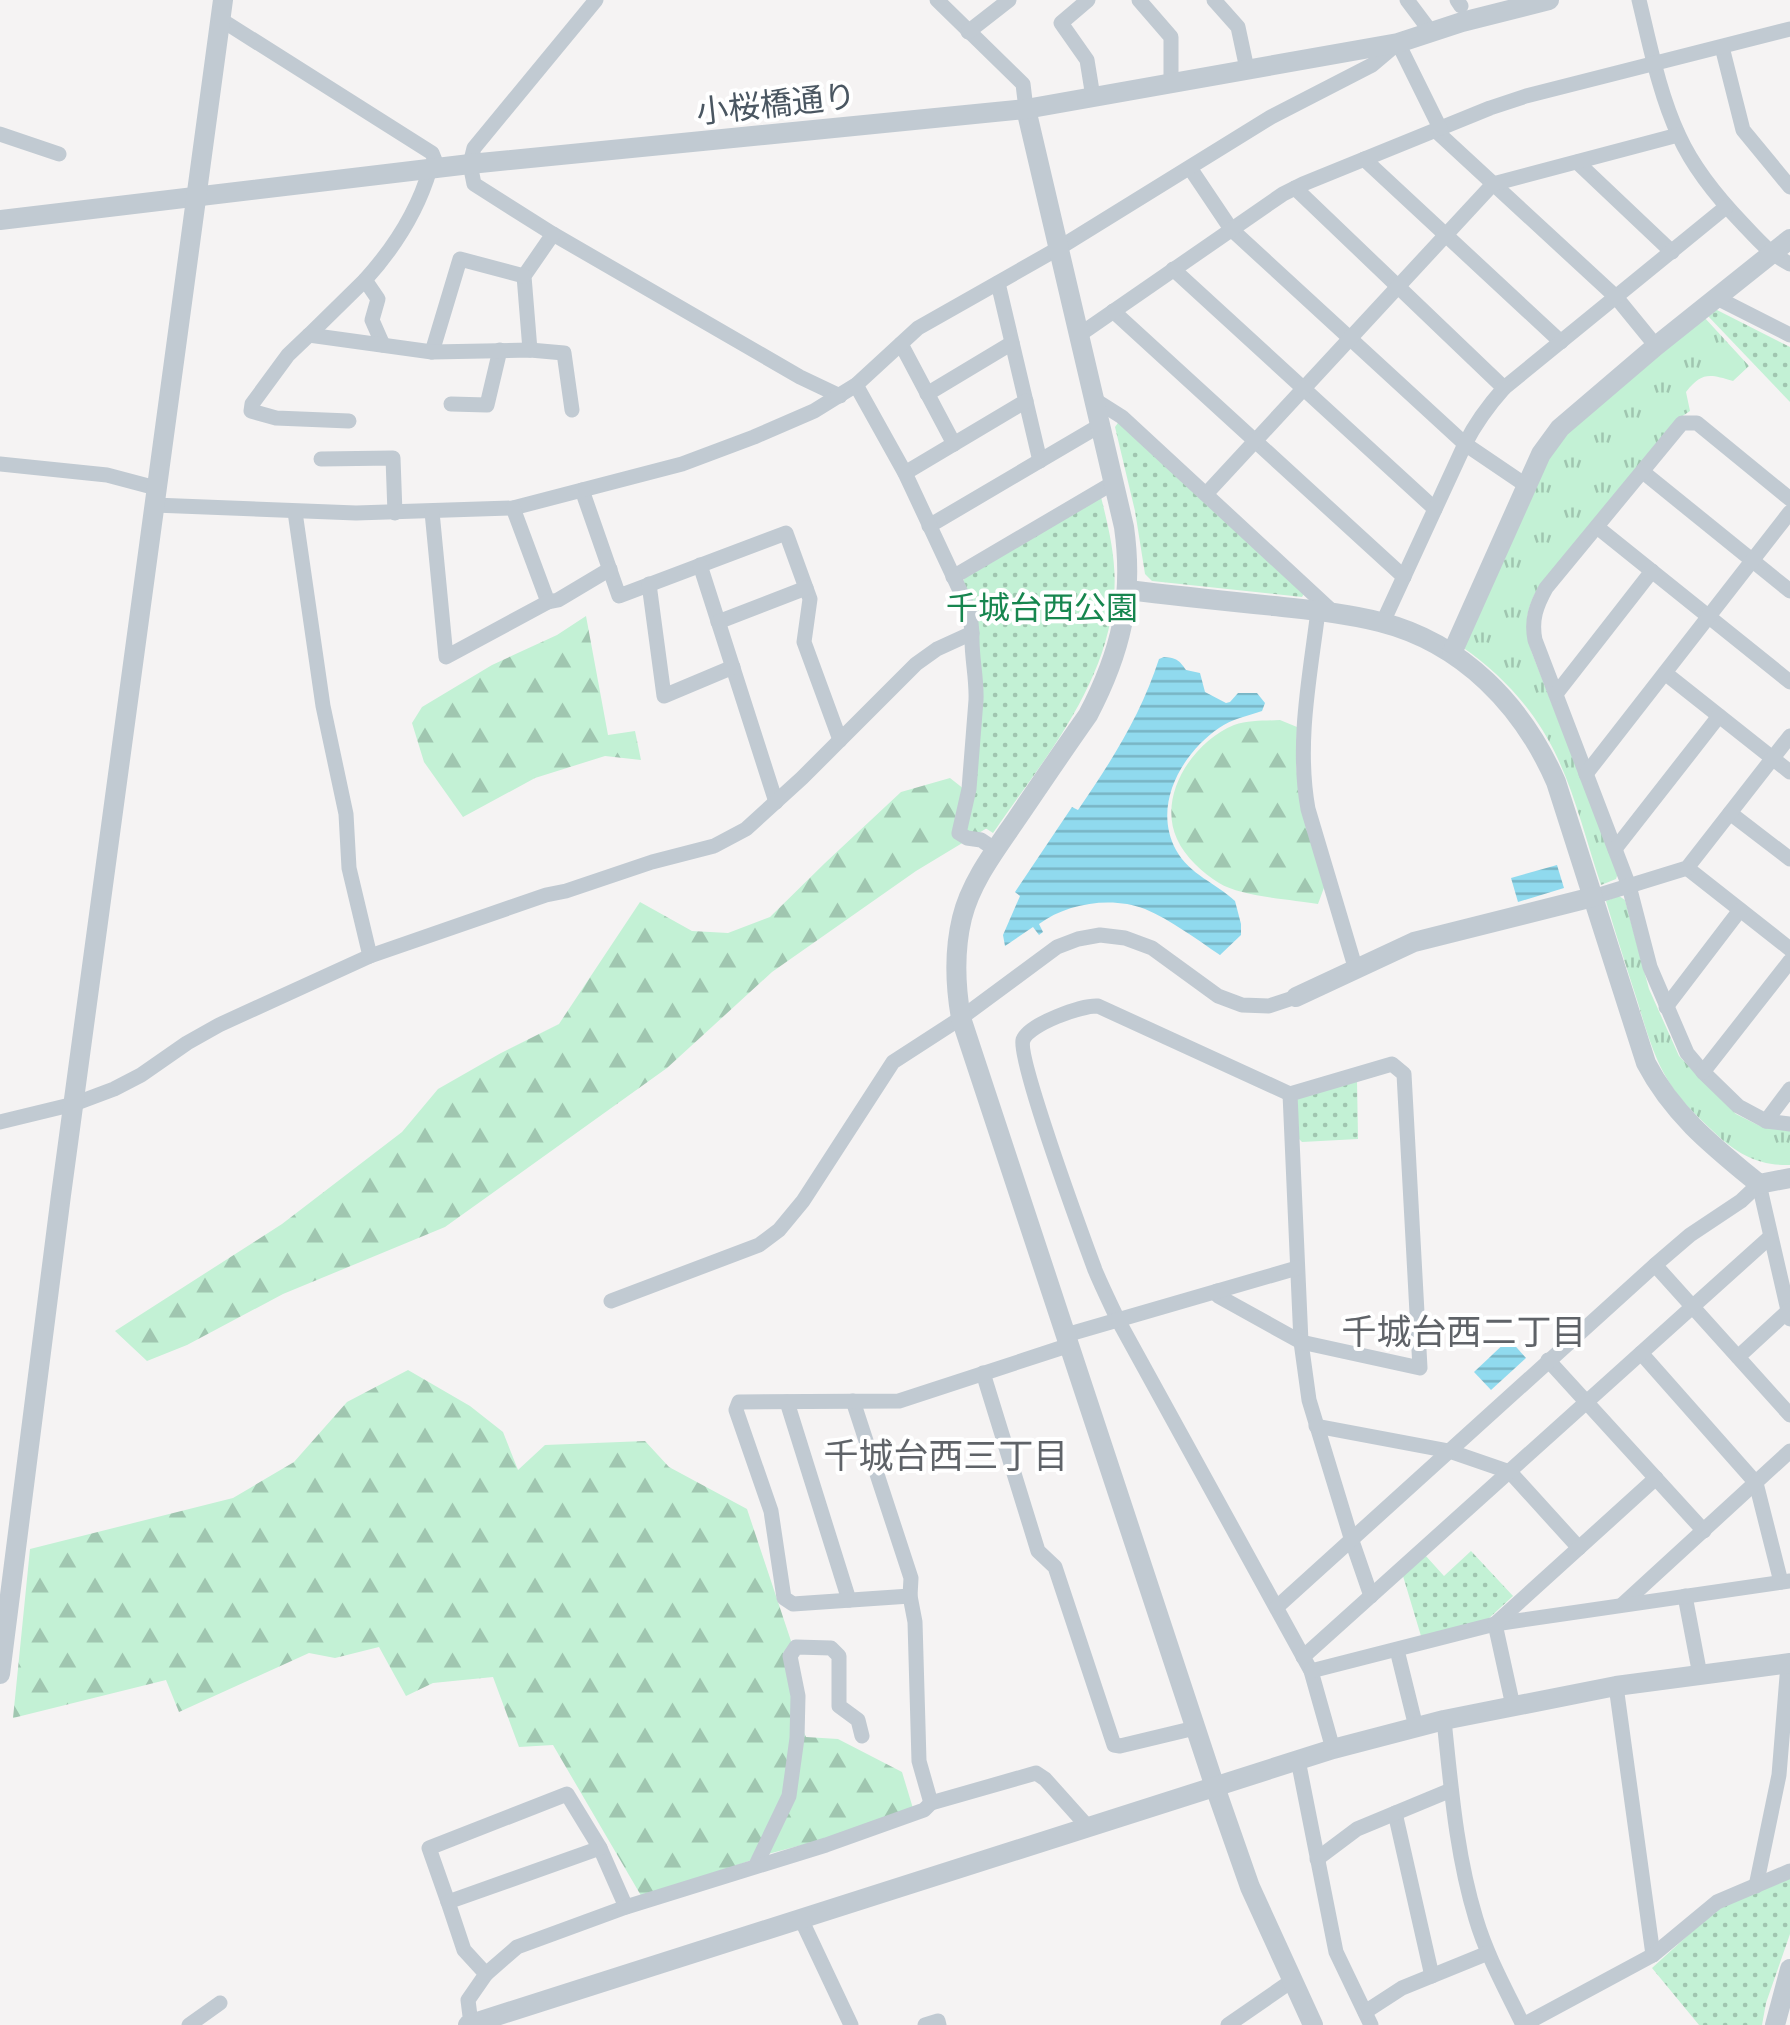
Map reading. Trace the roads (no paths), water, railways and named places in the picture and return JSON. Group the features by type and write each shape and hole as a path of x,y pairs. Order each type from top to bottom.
{"street":[{"path":"596,0 474,148 470,164 474,184 553,234 800,377 840,396"},
{"path":"937,0 1023,84 1128,558 1122,629 1099,694 996,850 972,890 962,916 956,954 961,1018 1214,1787 1250,1887 1314,2025"},
{"path":"968,32 1009,0"},
{"path":"1088,0 1061,23 1087,60 1093,97"},
{"path":"1139,0 1170,37 1171,82"},
{"path":"1214,0 1238,27 1247,69"},
{"path":"1407,0 1430,32"},
{"name":"小桜橋通り","path":"0,220 470,164 1026,108 1398,43 1430,32 1461,7 1549,0"},
{"path":"1640,0 1654,64 1678,135 1726,207 1780,259"},
{"path":"0,1674 221,10 432,154 434,168 390,252 288,355 252,404 251,411 276,418 349,420"},
{"path":"1078,335 1295,188 1526,96 1790,30"},
{"path":"0,464 107,475 155,496 295,512 432,512 513,508 682,464 814,412 856,386 918,328 1059,248 1271,117 1372,65 1398,43 1437,129 1616,297 1656,346"},
{"path":"1722,47 1743,130 1790,186"},
{"path":"0,134 59,154"},
{"path":"1206,494 1493,184 1678,135"},
{"path":"1364,159 1561,342"},
{"path":"1577,162 1672,252"},
{"path":"1190,168 1231,230 1465,444 1527,486"},
{"path":"1295,188 1504,388"},
{"path":"1384,622 1477,420 1504,388 1726,207"},
{"path":"530,350 524,276 553,234"},
{"path":"1452,653 1541,454 1560,428 1717,298 1780,259 1790,239"},
{"path":"432,352 460,259 524,276"},
{"path":"1174,269 1435,509"},
{"path":"365,280 378,299 372,320 383,345"},
{"path":"998,283 1040,461"},
{"path":"1717,298 1790,335"},
{"path":"1113,311 1404,577"},
{"path":"309,336 432,352 564,352 572,410"},
{"path":"901,344 954,444"},
{"path":"927,394 1012,344"},
{"path":"452,404 487,405 500,350"},
{"path":"856,386 905,473 970,612 976,688 969,789 959,833 996,850"},
{"path":"1092,398 1122,416 1326,612"},
{"path":"905,473 1026,401"},
{"path":"1790,499 1697,423 1682,423 1546,588 1534,616 1535,640 1629,886 1650,968 1687,1053 1738,1106 1766,1121 1790,1124"},
{"path":"930,526 1099,426"},
{"path":"321,459 393,458 394,512"},
{"path":"1643,472 1790,592"},
{"path":"953,577 1113,483"},
{"path":"582,490 619,596 786,533 810,600 804,642 840,740"},
{"path":"513,508 548,602"},
{"path":"295,512 323,706 346,814 349,868 370,956"},
{"path":"432,512 446,657 610,569"},
{"path":"1586,774 1790,512"},
{"path":"1597,527 1790,682"},
{"path":"700,565 776,802"},
{"path":"1556,694 1652,571"},
{"path":"650,584 664,696 733,667"},
{"path":"718,622 806,588"},
{"path":"1128,590 1384,622 1452,653 1498,690 1516,712 1539,746 1556,782 1646,1063 1660,1089 1687,1122 1759,1184 1789,1315 1738,1357"},
{"path":"1326,612 1303,741 1304,784 1326,874 1356,970"},
{"path":"0,1122 114,1090 219,1025 370,956 546,895 714,846 746,829 776,802 916,664 937,649 972,634"},
{"path":"1665,673 1790,772"},
{"path":"1615,849 1719,716"},
{"path":"611,1301 759,1245 779,1230 803,1200 893,1062 1058,947 1100,935 1125,938 1152,948 1218,996 1242,1004 1270,1006 1414,942 1592,897 1686,868 1790,736"},
{"path":"1730,813 1790,859"},
{"path":"1686,868 1790,949"},
{"path":"1666,1007 1740,910"},
{"path":"1703,1072 1790,961"},
{"path":"1217,1291 1218,1296 1301,1342 1420,1368 1404,1074 1392,1064 1290,1094 1098,1006 1088,1006 1038,1025 1026,1035 1022,1044 1024,1056 1096,1271 1118,1320 1307,1664 1333,1749"},
{"path":"1766,1121 1790,1089"},
{"path":"1290,1094 1296,1268 1308,1400 1372,1596"},
{"path":"1277,1608 1655,1264 1759,1184 1790,1178"},
{"path":"1307,1664 1372,1596 1770,1238"},
{"path":"1655,1264 1790,1415"},
{"path":"910,1596 793,1604 784,1598 771,1511 736,1410 739,1402 899,1401 1118,1320 1296,1268"},
{"path":"1307,1664 1396,1650 1495,1624 1786,1582 1756,1483 1641,1354"},
{"path":"1548,1360 1704,1530"},
{"path":"983,1373 1038,1551 1056,1566 1114,1745 1195,1728"},
{"path":"787,1402 849,1600"},
{"path":"853,1402 910,1578 919,1761 931,1803"},
{"path":"1316,1426 1449,1451 1510,1472 1579,1548"},
{"path":"1623,1604 1790,1451"},
{"path":"1495,1624 1656,1478"},
{"path":"1684,1596 1700,1675"},
{"path":"1495,1624 1513,1706"},
{"path":"756,1865 789,1796 798,1696 790,1656 796,1648 831,1648 839,1656 839,1706 858,1720 862,1736"},
{"path":"1396,1650 1416,1727"},
{"path":"1088,1828 1046,1779 1036,1774 931,1803 924,1810 626,1907 517,1947 486,1974 468,2000 469,2025 1088,1828 1333,1749 1444,1720 1616,1686 1789,1664 1779,1775 1756,1886"},
{"path":"1616,1686 1653,1955"},
{"path":"1444,1720 1467,1886 1488,1953 1523,2025 1653,1955 1717,1902 1790,1872"},
{"path":"1298,1760 1336,1952 1368,2019 1402,1988 1488,1953"},
{"path":"1317,1858 1357,1829 1451,1790"},
{"path":"486,1974 464,1950 429,1848 567,1794 600,1848 626,1907"},
{"path":"1395,1814 1432,1976"},
{"path":"448,1902 600,1848"},
{"path":"802,1919 850,2025"},
{"path":"1776,2025 1790,1969"},
{"path":"1228,2025 1293,1980"},
{"path":"189,2025 220,2004"},
{"path":"925,2025 938,2021 939,2025"}],"water":[{"path":"1164,657 1200,673 1205,692 1226,703 1238,693 1257,693 1265,703 1262,711 1219,728 1193,752 1174,782 1167,816 1169,833 1182,859 1235,901 1241,935 1220,955 1145,909 1104,902 1063,911 1039,924 1043,932 1039,935 1033,927 1005,946 1003,935 1020,896 1015,892 1072,807 1078,810 1102,774 1134,719 1159,659"},
{"path":"1557,865 1564,888 1518,902 1511,878"},
{"path":"1509,1339 1526,1358 1491,1390 1474,1372"}],"district":[{"name":"千城台西二丁目","path":"1464,1332"},
{"name":"千城台西三丁目","path":"946,1456"}],"park label":[{"name":"千城台西公園","path":"1042,608"}]}
